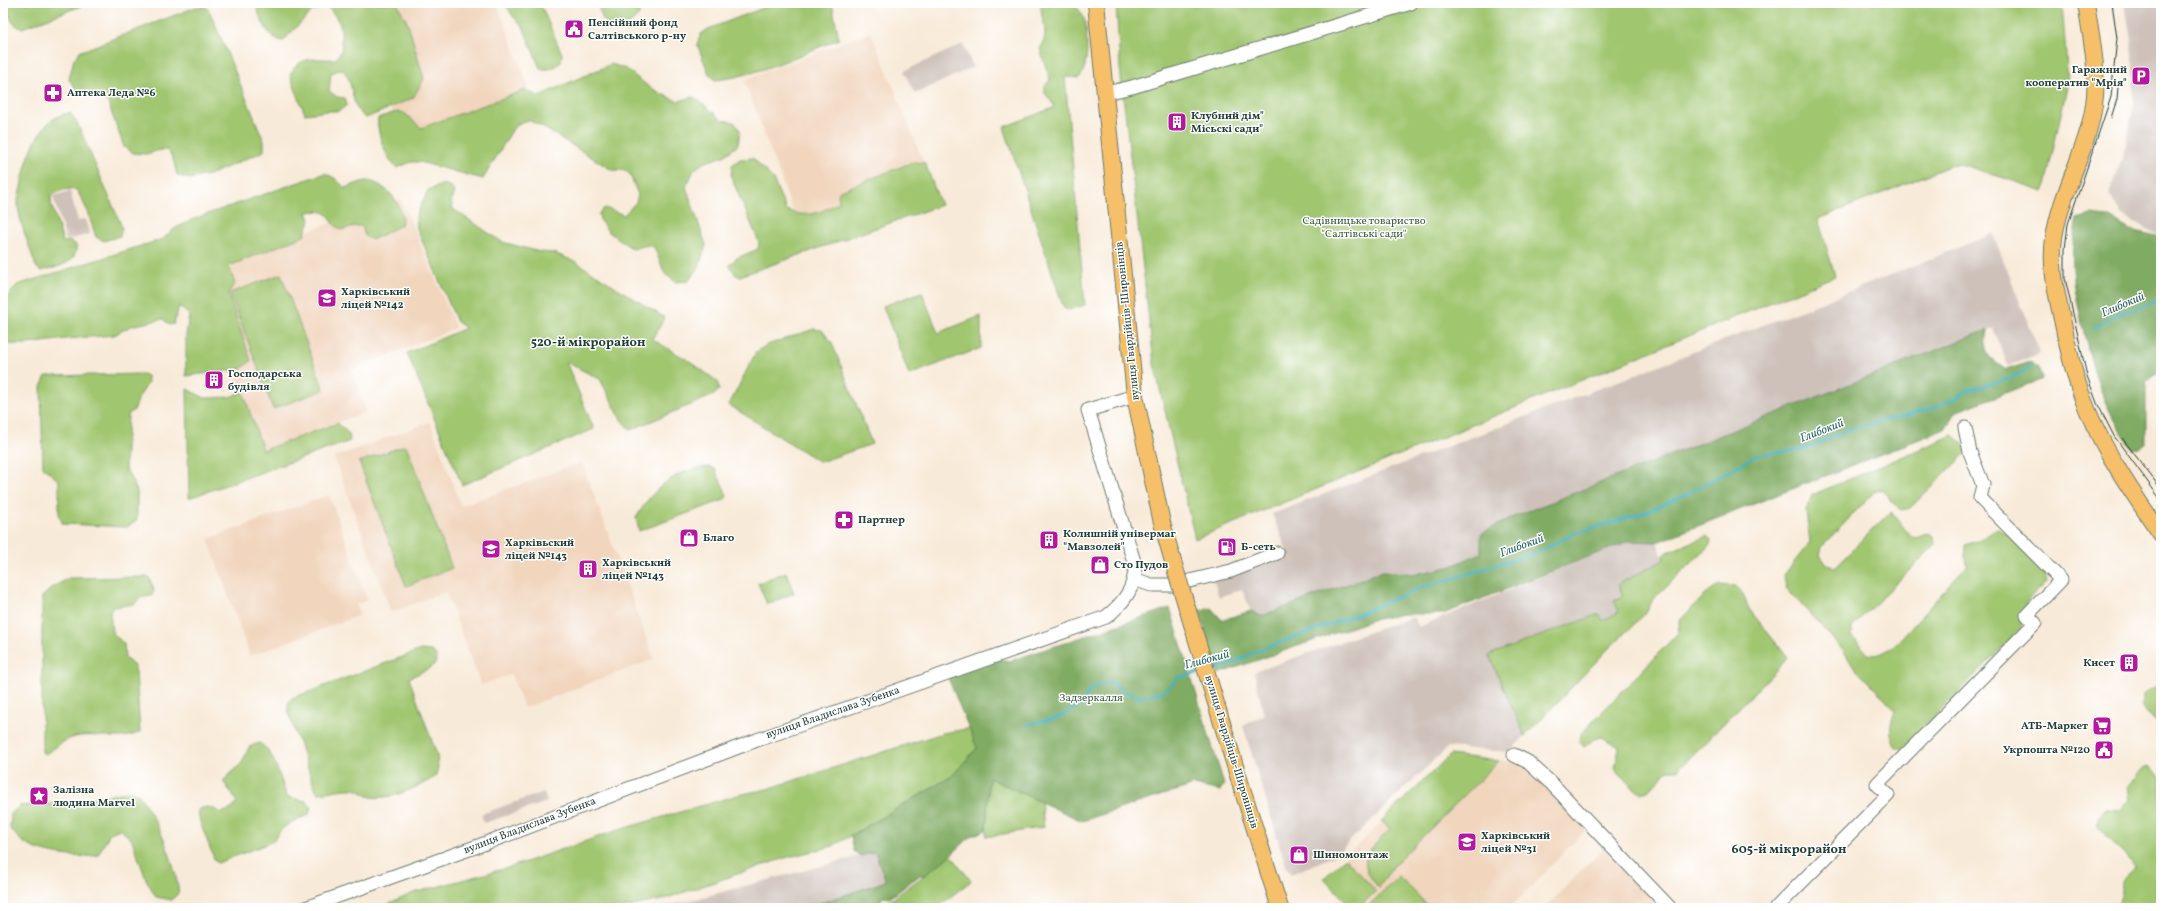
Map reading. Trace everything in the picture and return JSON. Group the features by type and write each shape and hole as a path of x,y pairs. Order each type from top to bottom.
{"main road":[{"name":"вулиця Гвардійців-Широнінців","path":"1096,3 1136,396 1161,516 1174,565 1280,908"},
{"path":"2086,3 2094,60 2094,104 2090,124 2061,207 2054,238 2052,268 2062,323 2075,374 2086,408 2099,434 2161,534"}],"street":[{"path":"1106,93 1132,87 1411,3"},
{"name":"вулиця Владислава Зубенка","path":"305,908 478,846 757,740 1106,616 1124,601 1130,591 1135,573 1133,557 1088,410 1136,396"},
{"path":"1776,908 1888,795 1877,784 2035,623 2027,615 2061,580 1980,498 1983,485 1970,452 1965,428"},
{"path":"1134,579 1151,585 1173,586 1231,571 1277,554"},
{"path":"1514,755 1528,762 1552,784 1670,908"}],"shaded area":[{"path":"389,3 497,3 529,88 401,136 356,15"},
{"path":"2125,3 2161,3 2161,237 2121,214 2109,194 2126,146 2133,107 2133,54"},
{"path":"871,32 941,205 808,251 744,80"},
{"path":"963,44 973,67 915,94 904,71"},
{"path":"70,191 78,221 86,219 90,234 66,240 53,196"},
{"name":"Харківський ліцей №142","path":"401,199 456,328 352,370 366,412 263,450 200,268"},
{"path":"1993,234 2040,353 2008,366 1993,328 1511,518 1481,553 1449,567 1415,574 1383,571 1261,616 1251,611 1242,589 1219,597 1213,579 1287,551 1272,514 1803,310"},
{"name":"Харківьский ліцей №143","path":"430,422 461,506 582,462 654,659 524,708 511,674 481,685 446,592 391,612 334,457"},
{"path":"329,495 367,600 356,604 360,615 250,656 208,539"},
{"path":"1629,541 1657,542 1664,560 1618,584 1623,596 1619,612 1603,621 1600,614 1489,655 1525,736 1509,752 1448,747 1334,856 1291,874 1287,869 1243,726 1264,715 1254,672 1413,617 1419,627"},
{"name":"Харківський ліцей №31","path":"1450,755 1522,763 1588,827 1510,908 1352,908 1324,878"},
{"path":"544,792 547,802 484,823 481,814"},
{"path":"1603,848 1665,908 1545,908"},
{"path":"875,852 886,881 806,908 661,908"}],"green space":[{"path":"6,3 89,3 22,28 18,27 12,22"},
{"path":"255,3 397,3 408,24 424,79 413,98 366,118 357,108 349,81 342,69 331,73 329,91 337,97 345,98 347,105 339,111 305,114 290,75 294,68 304,61 315,59 336,59 342,49 341,29 339,23 327,7 312,11 283,41 277,39 268,32"},
{"path":"505,3 540,3 562,54 561,62 559,64 549,69 540,68 523,27 512,15"},
{"path":"597,3 640,3 639,15 624,29 613,30 603,20"},
{"path":"776,3 832,3 839,39 763,69 731,78 715,80 709,74 697,44 701,34 708,29"},
{"path":"1041,3 1073,3 1083,16 1087,35 1085,67 1082,73 1079,78 1065,77 1085,305 1068,310 1063,306 1004,127 1055,107 1045,93 1044,87 1050,80 1040,49 1045,36"},
{"name":"Садівницьке товариство \"Салтівські сади\"","path":"1116,3 2062,3 2068,82 2044,191 1957,163 1818,219 1835,276 1195,539 1154,364 1120,68"},
{"path":"196,7 206,7 210,12 264,141 264,151 209,175 189,179 177,175 173,159 168,150 160,150 146,154 133,153 124,147 107,100 81,94 69,79 74,59 79,52"},
{"path":"611,64 626,69 649,87 672,99 679,101 692,97 697,99 722,120 734,122 740,130 738,145 724,156 703,163 694,170 686,187 706,245 699,267 688,281 676,282 665,274 654,247 647,245 633,249 612,234 603,225 599,213 605,208 624,215 636,202 638,195 630,174 624,170 612,170 541,126 528,120 514,127 483,179 420,162 411,162 397,168 389,158 380,138 378,118 402,112 421,128 525,90 539,96"},
{"path":"70,113 76,120 122,227 120,236 104,241 96,237 87,210 77,190 67,189 54,194 51,196 51,203 63,242 70,241 76,245 76,252 70,261 65,264 41,271 36,267 23,228 19,213 18,198 26,164 35,141 50,122 59,116"},
{"path":"753,158 773,179 786,210 794,213 814,214 820,212 839,202 838,194 840,191 913,162 925,163 941,205 740,276 736,275 729,265 737,258 758,249 759,242 731,177 732,165 740,159"},
{"path":"325,173 336,179 345,188 366,181 380,185 387,190 397,203 401,211 401,225 372,240 365,236 362,226 355,226 341,230 336,227 327,214 316,211 307,212 310,220 304,236 229,266 235,284 228,293 251,361 241,369 186,376 186,335 189,315 179,306 174,324 169,325 163,319 131,326 114,335 27,344 3,344 3,302 17,285 163,239 174,229 196,218"},
{"path":"444,184 451,187 454,192 451,201 453,209 502,242 540,252 554,253 576,262 665,318 652,339 691,362 718,382 719,390 714,395 630,430 622,421 600,379 566,362 594,429 462,485 407,353 466,328 457,322 417,229 416,216 428,190"},
{"path":"2091,215 2108,217 2130,230 2161,237 2161,373 2153,375 2146,381 2146,443 2139,447 2132,448 2108,409 2097,381 2085,337 2076,293 2073,249 2077,219"},
{"path":"281,274 324,390 273,409 230,293"},
{"path":"922,292 938,333 981,316 981,348 909,375 883,306"},
{"path":"814,329 822,330 832,343 872,444 820,462 729,405 756,352 767,345"},
{"path":"1987,330 1986,350 1994,361 2006,370 2030,362 2038,368 2042,379 1955,412 1945,429 1657,542 1629,541 1443,614 1403,614 1372,620 1218,674 1199,610 1211,608 1222,620 1251,611 1261,616 1383,571 1416,574 1449,567 1481,553 1481,534 1511,518"},
{"path":"143,374 147,376 148,383 139,397 135,409 128,415 125,467 137,491 137,520 127,527 63,524 59,516 59,481 43,467 41,387 46,376"},
{"path":"187,389 205,398 229,397 243,392 263,450 338,423 349,434 350,441 189,498"},
{"path":"1953,435 1963,443 1966,453 1910,508 1902,510 1893,503 1882,489 1874,492 1822,547 1820,555 1827,565 1835,567 1890,512 1912,536 1916,538 1929,533 1934,537 1935,545 1852,627 1852,636 1868,654 1877,655 1893,647 1967,566 1965,545 1977,541 1997,528 2027,552 2040,567 2047,582 2031,597 2025,607 2022,613 2021,628 1903,749 1896,747 1892,738 1891,724 1895,710 1852,665 1844,651 1786,588 1784,575 1810,542 1806,511 1812,495"},
{"path":"406,445 452,568 406,586 359,462"},
{"path":"710,467 715,469 727,496 724,500 639,531 636,518 658,489 676,476 697,469"},
{"path":"1707,536 1711,540 1710,545 1654,598 1645,614 1610,647 1525,736 1489,655 1599,614 1603,621 1619,612 1614,601 1623,596 1618,584 1664,560 1663,556 1668,552"},
{"path":"786,572 794,593 767,604 758,583"},
{"path":"149,577 154,590 152,596 139,598 135,604 113,607 110,612 112,632 124,644 125,658 134,666 136,672 140,732 125,737 75,737 63,742 45,754 42,752 42,597 53,587 69,578"},
{"path":"1719,585 1735,586 1743,594 1749,609 1788,658 1678,770 1668,770 1648,791 1640,793 1627,782 1615,768 1619,747 1602,737 1594,739 1584,747 1579,741 1580,735 1678,633 1680,620 1703,597"},
{"name":"Задзеркалля","path":"1170,608 1224,784 1220,791 1194,785 1082,821 989,778 986,830 971,836 951,855 925,875 920,875 890,898 882,897 878,908 806,908 886,881 875,852 860,856 854,851 851,836 952,776 977,748 946,673 992,658 1010,661"},
{"path":"421,650 431,651 436,655 436,662 432,667 409,678 437,755 438,768 435,777 413,789 387,797 371,797 355,789 318,793 315,789 288,711 288,704 292,698"},
{"path":"2161,684 2161,723 2153,720 2141,706 2142,695"},
{"path":"990,725 977,748 952,776 833,846 785,858 661,900 624,908 380,908 413,893 511,867 615,831 738,795 767,789 943,733"},
{"path":"259,743 265,747 273,759 287,797 306,801 311,807 309,815 288,824 280,831 274,841 218,863 215,861 200,822 198,810 210,807 220,813 232,809 237,801 223,781 242,763 249,747"},
{"path":"1450,755 1499,761 1396,863 1378,887 1371,877 1365,862 1370,850 1390,829 1381,821"},
{"path":"2146,766 2151,768 2161,777 2161,908 2113,908 2121,896 2121,881 2135,868 2133,863 2097,826 2097,818 2106,809 2120,810 2130,799 2128,786"},
{"path":"989,778 1041,802 1044,827 986,837"},
{"path":"125,792 138,794 153,816 159,829 177,880 179,893 171,900 156,897 146,879 132,840 120,829 110,833 98,855 70,856 39,850 30,846 23,842 10,828 11,814 19,806 69,803"},
{"path":"951,855 971,881 936,908 888,908 886,904"},
{"path":"1345,858 1376,891 1358,908 1352,908 1324,878"},
{"path":"1399,876 1430,908 1366,908"}],"waterway":[{"name":"Глибокий","path":"2093,329 2117,315 2161,300"},
{"name":"Глибокий","path":"1211,670 1227,666 1259,650 1356,615 1420,588 1539,552 1572,534 1644,513 1695,490 1757,455 1803,449 1851,429 1938,407 1968,390 2012,378 2032,366"},
{"name":"Глибокий","path":"1026,725 1057,718 1081,705 1090,690 1099,685 1111,682 1120,689 1139,697 1163,692 1179,677 1202,672"}],"tram line":[{"path":"2112,3 2117,38 2111,97 2068,224 2065,249 2065,278 2087,376 2097,403 2114,436 2161,500"},
{"path":"2111,118 2117,99 2118,87"},
{"path":"2122,438 2161,489"}],"place":[{"name":"Пенсійний фонд Салтівського р-ну","path":"574,29"},
{"name":"Гаражний кооператив \"Мрія\"","path":"2141,76"},
{"name":"Аптека Леда №6","path":"53,93"},
{"name":"Клубний дім\" Місьскі сади\"","path":"1177,122"},
{"name":"Харківський ліцей №142","path":"327,298"},
{"name":"Господарська будівля","path":"214,380"},
{"name":"Партнер","path":"844,520"},
{"name":"Благо","path":"689,538"},
{"name":"Колишній універмаг \"Мавзолей\"","path":"1049,540"},
{"name":"Б-сеть","path":"1227,547"},
{"name":"Харківьский ліцей №143","path":"491,549"},
{"name":"Сто Пудов","path":"1100,565"},
{"name":"Харківський ліцей №143","path":"588,569"},
{"name":"Кисет","path":"2129,663"},
{"name":"АТБ-Маркет","path":"2102,726"},
{"name":"Укрпошта №120","path":"2104,750"},
{"name":"Залізна людина Marvel","path":"39,796"},
{"name":"Харківський ліцей №31","path":"1467,842"},
{"name":"Шиномонтаж","path":"1299,855"}],"district":[{"name":"520-й мікрорайон","path":"588,343"},
{"name":"605-й мікрорайон","path":"1789,850"}]}
